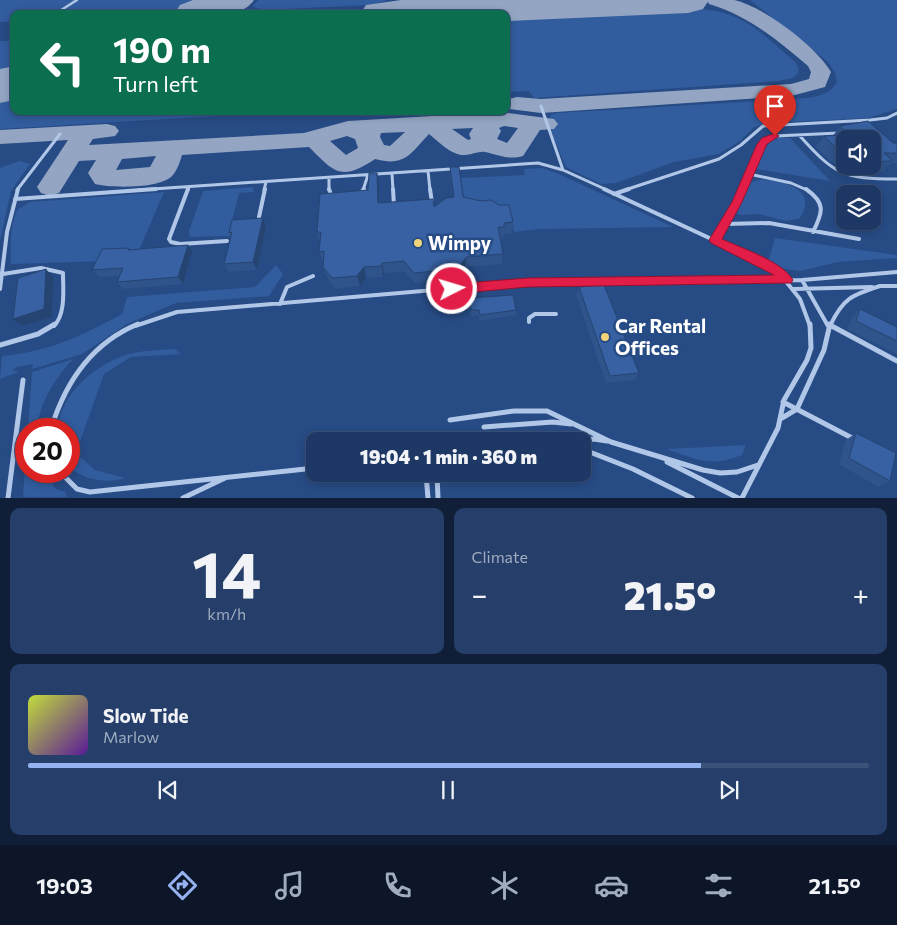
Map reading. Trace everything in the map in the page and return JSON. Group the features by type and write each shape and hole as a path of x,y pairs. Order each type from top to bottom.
{"lane":[{"path":"61,10 77,0"},
{"path":"541,106 563,170"},
{"path":"614,194 719,159 741,145 763,126 870,120 887,118 897,113"},
{"path":"715,240 725,224 765,140 775,136 836,133"},
{"path":"0,290 7,232 15,199 20,187 60,134"},
{"path":"800,135 828,167 837,174 859,179 897,179"},
{"path":"15,199 538,163 563,170 776,269 794,289 809,318 812,328 811,348 798,379 783,402 782,418 740,498 658,457"},
{"path":"428,171 432,204"},
{"path":"392,174 394,207"},
{"path":"749,174 792,184 805,189 820,199 823,210 813,232"},
{"path":"358,196 366,188 368,176"},
{"path":"329,178 330,196 341,198"},
{"path":"259,217 266,182"},
{"path":"189,187 169,239 171,242 180,244 227,241"},
{"path":"423,205 440,204"},
{"path":"389,207 404,206"},
{"path":"725,224 757,222 782,224 813,232 859,239"},
{"path":"0,345 48,329 56,324 59,317 63,285 63,273 58,269 26,269 3,274"},
{"path":"54,418 59,402 75,374 96,350 123,331 160,315 177,312 528,282 802,280 897,272"},
{"path":"710,273 712,280"},
{"path":"280,304 282,293 286,287 313,276"},
{"path":"802,280 829,327 897,361"},
{"path":"782,418 796,410 824,350 829,327 843,302 851,295 880,286"},
{"path":"794,289 897,286"},
{"path":"529,322 530,318 535,314 556,314"},
{"path":"8,498 23,380"},
{"path":"783,402 864,444"},
{"path":"450,420 514,411 547,411 611,442 703,470 720,473 737,472 758,466"},
{"path":"484,427 553,422 573,424"},
{"path":"591,439 611,442"},
{"path":"591,453 633,469 692,498"},
{"path":"71,483 88,495 230,476 306,469"},
{"path":"183,498 230,476"},
{"path":"427,482 428,498"},
{"path":"437,482 438,498"}],"shaded area":[{"path":"0,0 204,0 175,10 10,10 10,21 0,22"},
{"path":"259,0 389,0 371,5 262,10 253,7"},
{"path":"750,0 897,0 897,109 868,118 770,123 754,127 740,141 719,154 674,162 616,183 601,184 566,167 547,122 551,115 557,113 808,98 828,92 837,82 835,73 828,62"},
{"path":"699,9 714,11 728,14 752,26 795,62 799,69 797,75 778,81 534,98 529,91 510,92 510,18"},
{"path":"0,41 10,41 10,70 0,73"},
{"path":"10,96 10,115 236,115 0,129 0,100"},
{"path":"779,137 790,138 830,181 756,169 763,150 770,142"},
{"path":"19,161 30,164 11,191 0,241 0,168"},
{"path":"542,168 559,174 673,227 540,229 514,232 510,214 465,206 461,178 525,175 524,169"},
{"path":"763,179 789,185 802,194 805,201 804,209 799,219 785,221 759,214 740,215 734,211 748,183"},
{"path":"252,187 254,192 239,193 231,225 231,236 190,237 189,231 203,191"},
{"path":"164,192 137,255 106,261 11,264 11,237 15,216 18,210 30,202"},
{"path":"775,238 897,255 897,258 838,262 801,271 785,269 768,263"},
{"path":"276,265 283,274 269,296 176,303 127,324 82,354 32,369 33,364 17,367 13,370 19,372 0,379 2,356 50,347 92,330 122,314 127,297 255,287"},
{"path":"175,349 181,354 131,357 104,374 80,442 80,418 60,418 65,403 73,392 82,381 105,364 129,354"},
{"path":"73,359 49,391 39,418 29,418 32,372"},
{"path":"746,445 742,455 721,461 704,461 666,449"},
{"path":"80,457 95,470 125,478 103,481 81,475"},
{"path":"24,483 51,483 56,489 65,492 67,497 23,497"}],"building":[{"path":"868,121 878,130 844,130 840,126"},
{"path":"881,132 893,143 897,143 897,153 884,153 892,161 881,162"},
{"path":"824,136 836,136 836,148"},
{"path":"450,167 459,167 463,197 481,201 491,200 499,205 509,205 513,222 504,223 504,227 498,227 503,254 466,257 458,269 414,273 404,261 382,263 382,266 364,267 357,276 332,278 323,267 324,251 319,252 321,232 317,232 320,194 368,190 369,173 377,173 378,203 433,199 434,207 446,198 454,197"},
{"path":"263,218 253,262 224,264 232,232 229,233 232,220"},
{"path":"188,245 178,277 117,282 123,268 92,270 102,249 129,248 128,250"},
{"path":"46,269 44,309 13,319 18,278"},
{"name":"Car Rental Offices","path":"604,285 639,373 610,376 579,287"},
{"path":"513,295 516,310 480,315 479,310 471,310 469,298"},
{"path":"860,309 897,327 897,341 856,321"},
{"path":"856,433 896,453 890,481 849,458"}],"taxiway":[{"path":"517,104 541,106 791,90 818,83 821,72 816,63 781,34 758,17 715,0"},
{"path":"397,10 401,9 408,1 421,9 429,10"},
{"path":"429,123 503,119"},
{"path":"486,126 503,119"},
{"path":"503,119 546,124"},
{"path":"348,128 426,123"},
{"path":"371,147 375,151 397,154 426,123"},
{"path":"429,123 463,148 476,146 484,141"},
{"path":"484,141 500,150 514,151 533,123"},
{"path":"484,141 481,134 486,126"},
{"path":"484,141 489,131 486,126"},
{"path":"313,138 348,128"},
{"path":"348,128 364,134 367,138"},
{"path":"0,137 107,131"},
{"path":"367,138 370,131"},
{"path":"50,187 81,137"},
{"path":"172,148 313,138"},
{"path":"313,138 341,164 355,161 369,152 371,147"},
{"path":"367,138 372,143 371,147"},
{"path":"367,138 366,141 371,147"},
{"path":"72,154 172,148"},
{"path":"113,152 101,173 104,178 135,177 159,173 163,170 172,148"}],"runway":[{"path":"207,10 233,0"},
{"path":"469,10 688,0"},
{"path":"0,87 10,83"}],"place":[{"name":"Wimpy","path":"418,243"},
{"name":"Car Rental Offices","path":"605,337"}],"route":[{"path":"452,289 528,282 787,280 776,269 715,240 746,184 762,144 765,140 775,136"}]}
